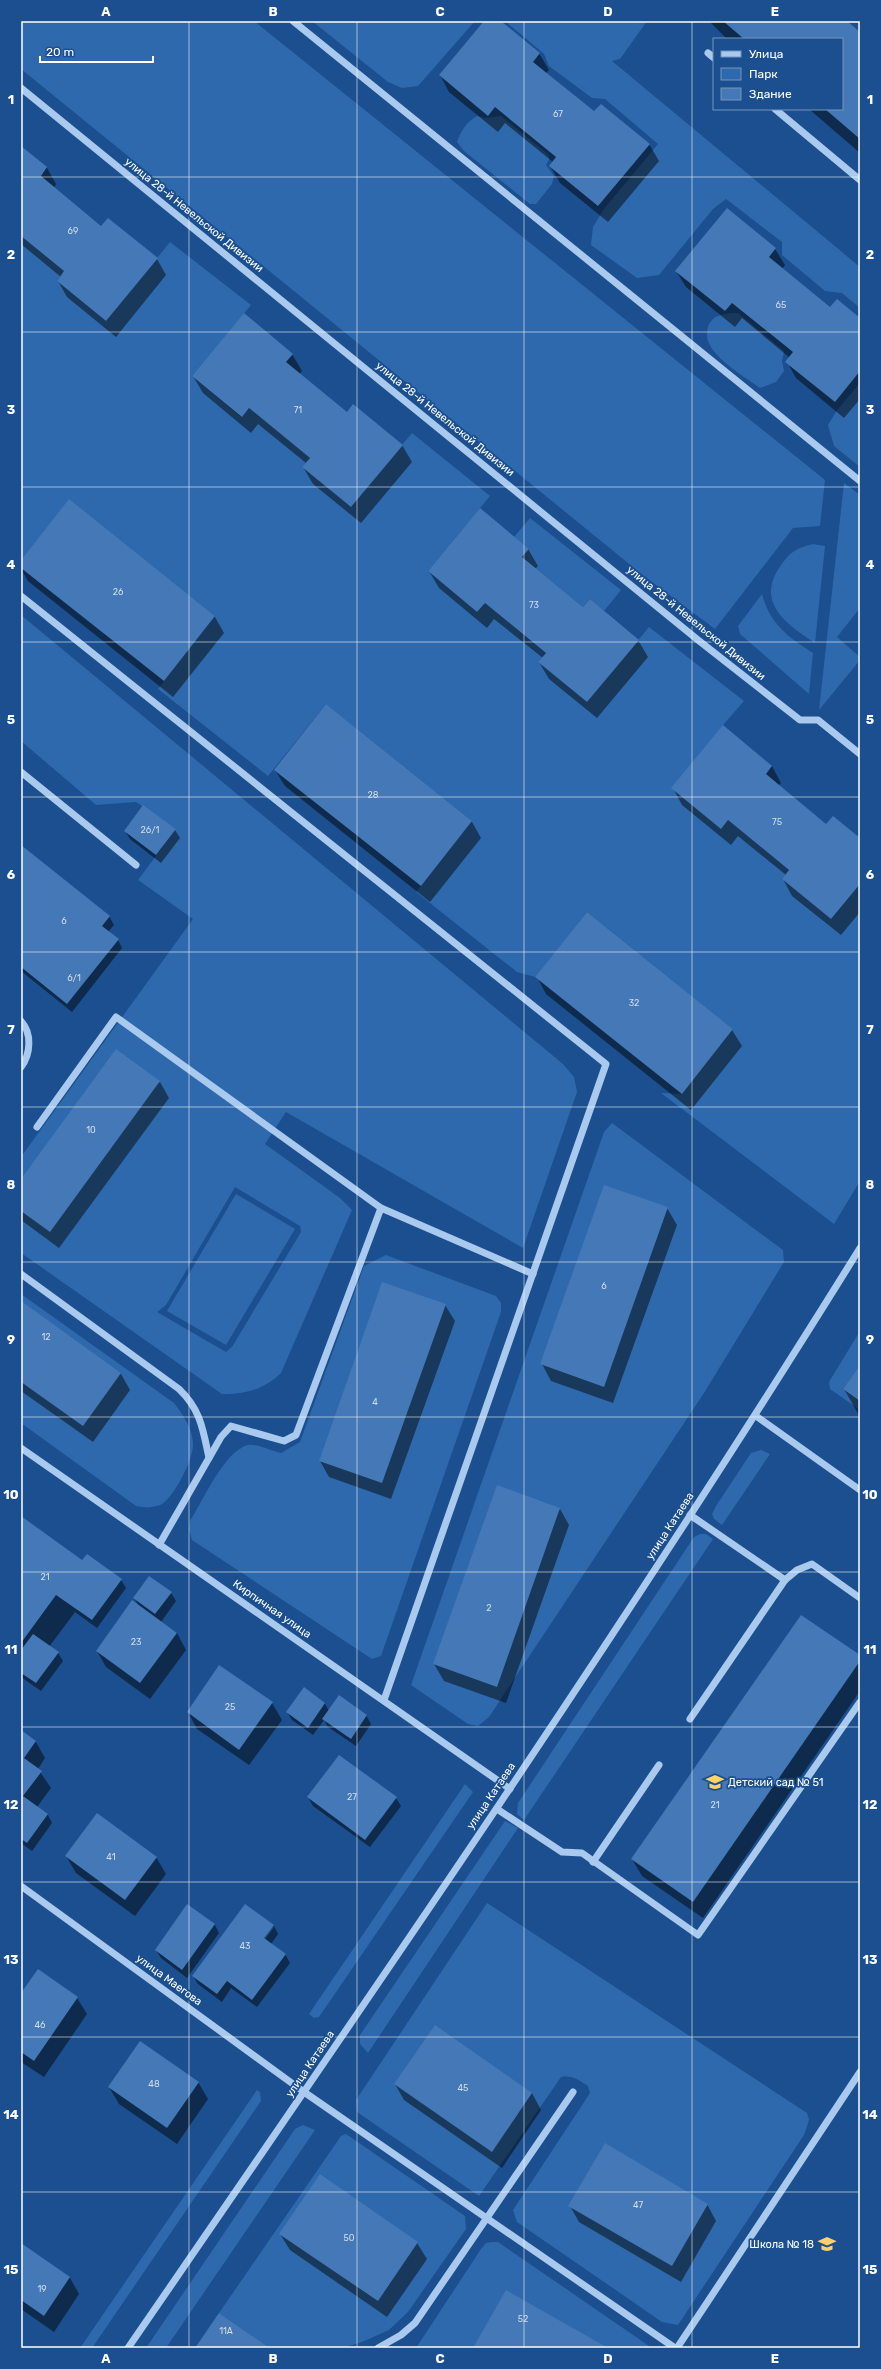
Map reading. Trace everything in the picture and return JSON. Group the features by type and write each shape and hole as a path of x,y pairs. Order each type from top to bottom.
{"street":[{"path":"293,21 860,481"},
{"path":"708,53 713,57"},
{"name":"улица 28-й Невельской Дивизии","path":"21,88 698,640 800,720 818,720 860,754"},
{"path":"775,110 860,180"},
{"path":"21,596 606,1064 384,1700"},
{"path":"21,772 136,865"},
{"path":"37,1127 116,1017 381,1208 533,1274"},
{"path":"21,1021 27,1028 28,1047 27,1059 21,1067"},
{"path":"159,1545 221,1437 231,1426 284,1441 296,1435 381,1208"},
{"name":"улица Катаева","path":"128,2348 497,1809 756,1416 860,1248"},
{"path":"21,1274 179,1390 191,1401 199,1415 210,1458"},
{"path":"756,1416 860,1490"},
{"name":"Кирпичная улица","path":"21,1448 510,1789"},
{"path":"690,1515 785,1580"},
{"path":"690,1719 785,1580 797,1570 812,1564 860,1598"},
{"path":"497,1809 562,1852 582,1854 698,1935 860,1702"},
{"path":"594,1862 659,1766"},
{"name":"улица Маегова","path":"21,1886 304,2092 676,2348"},
{"path":"676,2348 859,2076"},
{"path":"378,2348 401,2335 415,2323 573,2092"}],"green space":[{"path":"21,21 254,21 825,480 820,526 793,528 715,629 644,576 21,69"},
{"path":"312,21 475,21 418,86 402,88 388,82"},
{"path":"505,21 647,21 620,59 612,61 860,267 860,308 842,293 825,291 782,255 782,242 726,199 713,209 659,275 637,278 591,245 593,227 604,209 658,144 605,99 592,98 549,66 544,54"},
{"path":"477,116 486,118 501,116 549,155 549,160 546,165 554,176 552,184 536,204 530,204 464,151 457,142 464,127"},
{"path":"21,236 64,271 57,281 106,321 170,242 251,305 192,376 241,417 249,408 310,458 302,467 351,507 412,433 490,496 428,571 477,612 485,603 546,653 538,662 587,702 649,627 744,701 723,725 728,820 789,870 782,879 831,919 860,884 860,1181 834,1224 661,1093 682,1094 733,1029 587,912 535,977 517,972 416,892 472,821 326,704 268,776 158,689 215,616 69,500 21,560"},
{"path":"738,313 784,351 782,361 784,371 776,382 760,388 724,362 710,345 707,336 708,327 713,319 724,314"},
{"path":"860,383 860,467 834,446 828,425 837,410"},
{"path":"844,483 860,495 860,608 837,637 860,657 860,660 819,710"},
{"path":"530,518 621,590 604,611 590,599 583,607 522,557 529,549 514,537"},
{"path":"813,544 825,546 815,643 785,621 773,602 771,592 773,581 786,558 793,552"},
{"path":"762,594 770,614 781,629 813,653 809,694 740,634 738,626"},
{"path":"21,615 563,1064 574,1077 577,1092 523,1248 286,1112 265,1144 340,1198 352,1210 281,1373 275,1379 254,1390 230,1394 222,1394 21,1253 21,1157 193,919 138,880 176,829 136,802 96,805 21,741","holes":["235,1187 300,1226 301,1232 232,1347 226,1352 157,1312 166,1305"]},
{"path":"612,1123 783,1250 784,1262 704,1393 489,1717 478,1726 468,1724 411,1685 604,1132"},
{"path":"236,1194 295,1229 226,1345 167,1311"},
{"path":"386,1255 496,1296 501,1303 501,1312 381,1656 372,1659 192,1540 189,1529 190,1521 215,1478 223,1466 239,1449 251,1445 260,1446 281,1453 300,1442 364,1266"},
{"path":"21,1294 174,1403 181,1412 187,1422 193,1438 192,1450 182,1478 165,1502 151,1507 136,1506 21,1423"},
{"path":"860,1331 860,1365 843,1389 860,1401 860,1410 830,1389 829,1382"},
{"path":"761,1450 770,1454 722,1525 714,1519 712,1514 716,1506 751,1453"},
{"path":"700,1534 706,1534 713,1539 524,1820 517,1814 518,1803 694,1537"},
{"path":"465,1784 473,1792 319,2017 314,2018 309,2014"},
{"path":"505,1821 518,1828 368,2053 360,2044 360,2035"},
{"path":"487,1903 807,2113 809,2120 804,2135 678,2325 662,2322 517,2222 513,2210 590,2093 588,2086 572,2077 561,2077 479,2196 357,2112 356,2100"},
{"path":"257,2090 260,2092 261,2101 92,2348 80,2348"},
{"path":"303,2125 315,2130 166,2348 146,2348 295,2129"},
{"path":"346,2134 465,2216 466,2229 408,2312 389,2330 362,2342 343,2348 270,2348 219,2313 341,2136"},
{"path":"498,2242 652,2348 416,2348 481,2249 486,2243"}],"building":[{"path":"484,21 501,21 540,53 533,62 594,111 601,104 650,144 598,206 549,166 556,157 495,107 488,116 439,75"},
{"path":"723,21 847,21 860,32 860,139 826,110 843,110 843,38 743,38"},
{"path":"21,146 47,167 41,176 101,226 108,218 158,258 106,321 57,281 64,271 21,236"},
{"path":"727,208 776,248 769,257 830,307 837,299 860,318 860,371 835,402 785,362 793,352 732,303 725,311 675,271"},
{"path":"244,313 293,354 286,362 347,412 353,404 403,445 351,507 302,467 310,458 249,408 242,417 192,376"},
{"path":"69,499 215,616 164,681 21,568 21,560"},
{"path":"480,508 529,549 522,557 583,607 590,599 639,640 587,702 538,662 546,653 485,603 477,612 428,571"},
{"path":"326,704 472,821 421,886 274,770"},
{"path":"723,725 772,766 766,774 826,824 833,816 860,838 860,884 831,919 782,879 789,870 728,820 721,829 671,788"},
{"path":"143,805 176,829 156,855 124,831"},
{"path":"21,845 110,916 102,926 119,939 67,1004 21,967"},
{"path":"587,912 733,1029 682,1094 535,977"},
{"path":"116,1049 160,1081 50,1232 21,1211 21,1179"},
{"path":"604,1185 668,1207 604,1387 540,1364"},
{"path":"382,1282 446,1304 382,1483 319,1461"},
{"path":"21,1301 121,1373 83,1426 21,1382"},
{"path":"860,1365 860,1401 843,1389"},
{"path":"497,1485 560,1508 497,1687 433,1664"},
{"path":"21,1516 82,1560 87,1554 122,1579 92,1620 56,1595 21,1643"},
{"path":"149,1576 172,1592 155,1614 133,1598"},
{"path":"132,1600 177,1633 140,1683 96,1651"},
{"path":"801,1615 860,1655 860,1661 693,1902 631,1859"},
{"path":"33,1634 59,1652 36,1683 21,1673 21,1650"},
{"path":"219,1665 273,1702 239,1750 187,1712"},
{"path":"304,1687 325,1703 308,1728 286,1712"},
{"path":"339,1695 367,1715 351,1739 322,1719"},
{"path":"21,1730 36,1741 24,1758 42,1771 23,1796 48,1814 27,1843 21,1839"},
{"path":"339,1755 397,1797 365,1840 307,1797"},
{"path":"97,1813 157,1857 125,1900 65,1856"},
{"path":"187,1904 215,1924 182,1970 155,1950"},
{"path":"245,1904 274,1925 264,1938 286,1954 252,2000 227,1981 217,1994 192,1976"},
{"path":"38,1969 78,1997 34,2061 21,2052 21,1993"},
{"path":"435,2025 532,2093 492,2152 394,2084"},
{"path":"140,2041 199,2082 167,2128 108,2087"},
{"path":"605,2143 708,2204 672,2266 568,2206"},
{"path":"320,2174 418,2242 378,2301 279,2234"},
{"path":"21,2243 70,2277 44,2316 21,2300"},
{"path":"506,2290 608,2348 473,2348"},
{"path":"219,2313 270,2348 195,2348"}],"place":[{"name":"Детский сад № 51","path":"715,1782"},
{"name":"Школа № 18","path":"827,2244"}]}
